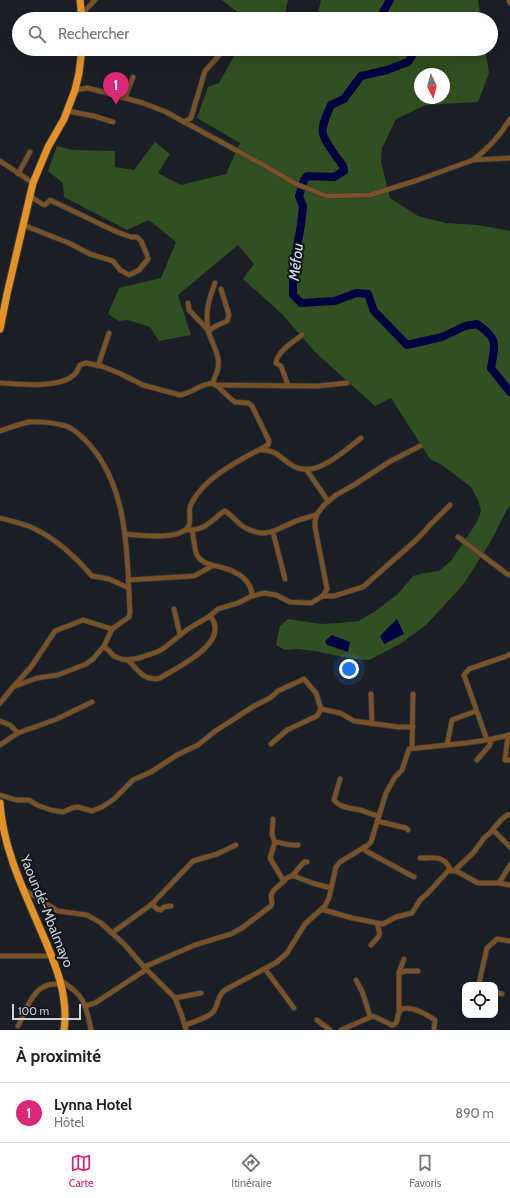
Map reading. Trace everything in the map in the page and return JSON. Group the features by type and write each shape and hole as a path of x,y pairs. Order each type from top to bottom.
{"highway":[{"path":"80,0 82,12"},
{"path":"0,329 33,183 48,147 64,120 75,90 81,56"},
{"name":"Yaoundé-Mbalmayo","path":"0,803 1,825 8,850 52,956 60,982 64,1003 64,1030"}],"street":[{"path":"86,12 96,0"},
{"path":"509,0 510,4"},
{"path":"184,122 191,118 205,71 219,56"},
{"path":"126,98 133,77"},
{"path":"75,90 88,88 149,105 184,122 296,184 308,190 327,196 370,195 418,180 472,160 485,151 502,132 510,119"},
{"path":"67,111 94,116 113,122"},
{"path":"18,174 30,152"},
{"path":"472,160 510,158"},
{"path":"0,161 33,183"},
{"path":"23,225 69,243 90,254 113,261 120,270 129,275 140,270 147,257 141,241 137,237 131,237 117,232 50,200 45,205 30,196"},
{"path":"214,384 218,361 208,330 208,303 215,283"},
{"path":"208,330 227,321 229,315 220,288"},
{"path":"188,303 189,310 208,330"},
{"path":"98,366 109,333"},
{"path":"288,385 281,366 276,362 280,354 302,335"},
{"path":"0,383 47,384 70,378 77,372 78,367 83,363 119,373 143,385 180,395 208,383 318,386 347,383"},
{"path":"186,530 189,525 191,504 204,487 221,472 268,445 269,441 252,406 248,403 233,401 214,384"},
{"path":"0,431 30,422 64,425 81,435 95,451 106,469 121,509 125,534 128,580 129,617 112,629 104,646 93,659 80,667 58,675 37,678 13,687"},
{"path":"259,450 270,450 294,466 306,469 315,468 325,465 361,438"},
{"path":"104,646 114,656 128,660 139,658 157,652 218,609 238,603 252,596 264,594 276,595 290,602 311,603 323,596 327,589 314,521 317,514 324,504 336,495 389,462 420,446"},
{"path":"306,469 328,501"},
{"path":"323,596 334,596 363,588 415,541 450,505"},
{"path":"125,534 168,536 178,534 186,530 202,528 225,511 250,530 266,533 273,532 298,520 317,514"},
{"path":"0,518 34,528 52,539 83,565 92,576 109,579 128,588"},
{"path":"192,530 197,555 203,561 212,566 224,568 236,573 251,587 252,596"},
{"path":"273,532 285,579"},
{"path":"458,537 489,562 510,575"},
{"path":"128,580 194,576 212,566"},
{"path":"174,609 180,636"},
{"path":"128,660 147,678 160,678 195,657 210,644 215,633 216,626 215,622 210,616"},
{"path":"0,703 31,667 55,632 83,620 112,629"},
{"path":"477,760 489,746 489,740 476,711 464,675 469,669 510,654"},
{"path":"0,795 16,800 29,800 37,805 51,810 63,812 78,807 92,811 102,807 114,799 133,780 151,772 177,755 198,745 214,732 254,706 288,686 304,679 316,693 321,709 317,716 287,730 271,744"},
{"path":"371,694 372,724"},
{"path":"412,748 413,694"},
{"path":"0,745 18,733 57,719 92,702"},
{"path":"321,709 340,713 354,722 412,727"},
{"path":"447,745 452,720 476,711"},
{"path":"0,721 10,725 18,733"},
{"path":"23,889 58,911 87,915 101,923 124,944 145,968 175,998 185,1028 212,1014 215,1010 220,995 225,990 277,962 287,953 306,924 321,909 329,898 336,868 340,862 371,842 386,793 395,777 402,770 409,749 489,740 509,735 505,760 510,760"},
{"path":"340,779 334,800 336,803 344,807 361,810 378,819 408,830"},
{"path":"453,871 465,862 484,838 503,818 510,814"},
{"path":"273,819 272,834 275,843 270,858 283,880 285,880"},
{"path":"493,830 510,847"},
{"path":"275,843 283,843 292,846 298,845"},
{"path":"112,933 152,904 193,861 217,854 236,845"},
{"path":"364,847 366,851 414,877"},
{"path":"420,858 442,859 448,863 453,871"},
{"path":"85,1006 95,1003 145,968 195,945 232,934 242,928 271,906 271,895 274,890 292,876 304,862 306,862"},
{"path":"499,883 510,865"},
{"path":"321,909 383,924 396,917 412,913 420,900 428,894 448,871 462,873 478,883 499,883 510,885"},
{"path":"292,876 331,888"},
{"path":"152,904 157,909 161,910 164,907 171,906"},
{"path":"371,945 380,935 377,923"},
{"path":"479,982 488,948 497,938 510,941"},
{"path":"0,956 52,956"},
{"path":"341,1030 370,1016 376,1016 392,1025 396,1024 399,1012 399,973 404,959"},
{"path":"264,969 294,1008"},
{"path":"399,973 406,971 418,971"},
{"path":"356,980 362,991 370,1016"},
{"path":"18,1026 39,990 46,985 60,982 75,990 81,996 91,1030"},
{"path":"175,998 201,993"},
{"path":"498,993 502,994"},
{"path":"399,1012 402,1009 420,1011 435,1020 434,1030"},
{"path":"317,1020 330,1030"}],"green space":[{"path":"222,0 288,0 285,12 237,12"},
{"path":"321,0 478,0 480,12 318,12"},
{"path":"234,56 486,56 489,73 478,102 450,104 450,68 414,68 414,104 443,104 426,105 396,119 382,148 381,162 390,198 418,216 446,223 478,225 510,231 510,506 491,541 463,585 426,625 400,644 369,660 353,659 315,651 298,649 285,650 276,645 280,626 288,619 321,624 359,621 398,594 413,576 439,571 451,561 477,522 481,511 478,500 471,487 442,465 430,459 391,398 375,406 316,353 282,314 243,279 254,264 238,245 178,295 191,335 159,341 150,327 128,320 119,321 108,314 119,288 161,278 176,242 149,220 127,230 64,197 63,183 48,171 57,146 73,150 115,151 115,167 134,170 155,142 170,154 158,173 181,185 226,174 240,143 197,118 208,87 219,83"}],"shaded area":[{"path":"397,619 404,634 384,644 380,636"},
{"path":"332,635 350,642 348,652 327,645 325,641"}],"waterway":[{"name":"Méfou","path":"383,12 390,0"},
{"name":"Méfou","path":"412,56 408,62 387,70 361,76 344,99 331,105 324,122 323,133 327,143 343,166 344,171 334,177 307,176 304,180 299,196 303,206 293,268 293,295 301,303 335,301 356,293 368,294 374,311 407,345 442,337 465,326 477,324 492,338 494,343 494,353 491,368 510,392"}],"place":[{"name":"Lynna Hotel","path":"116,105"}]}
